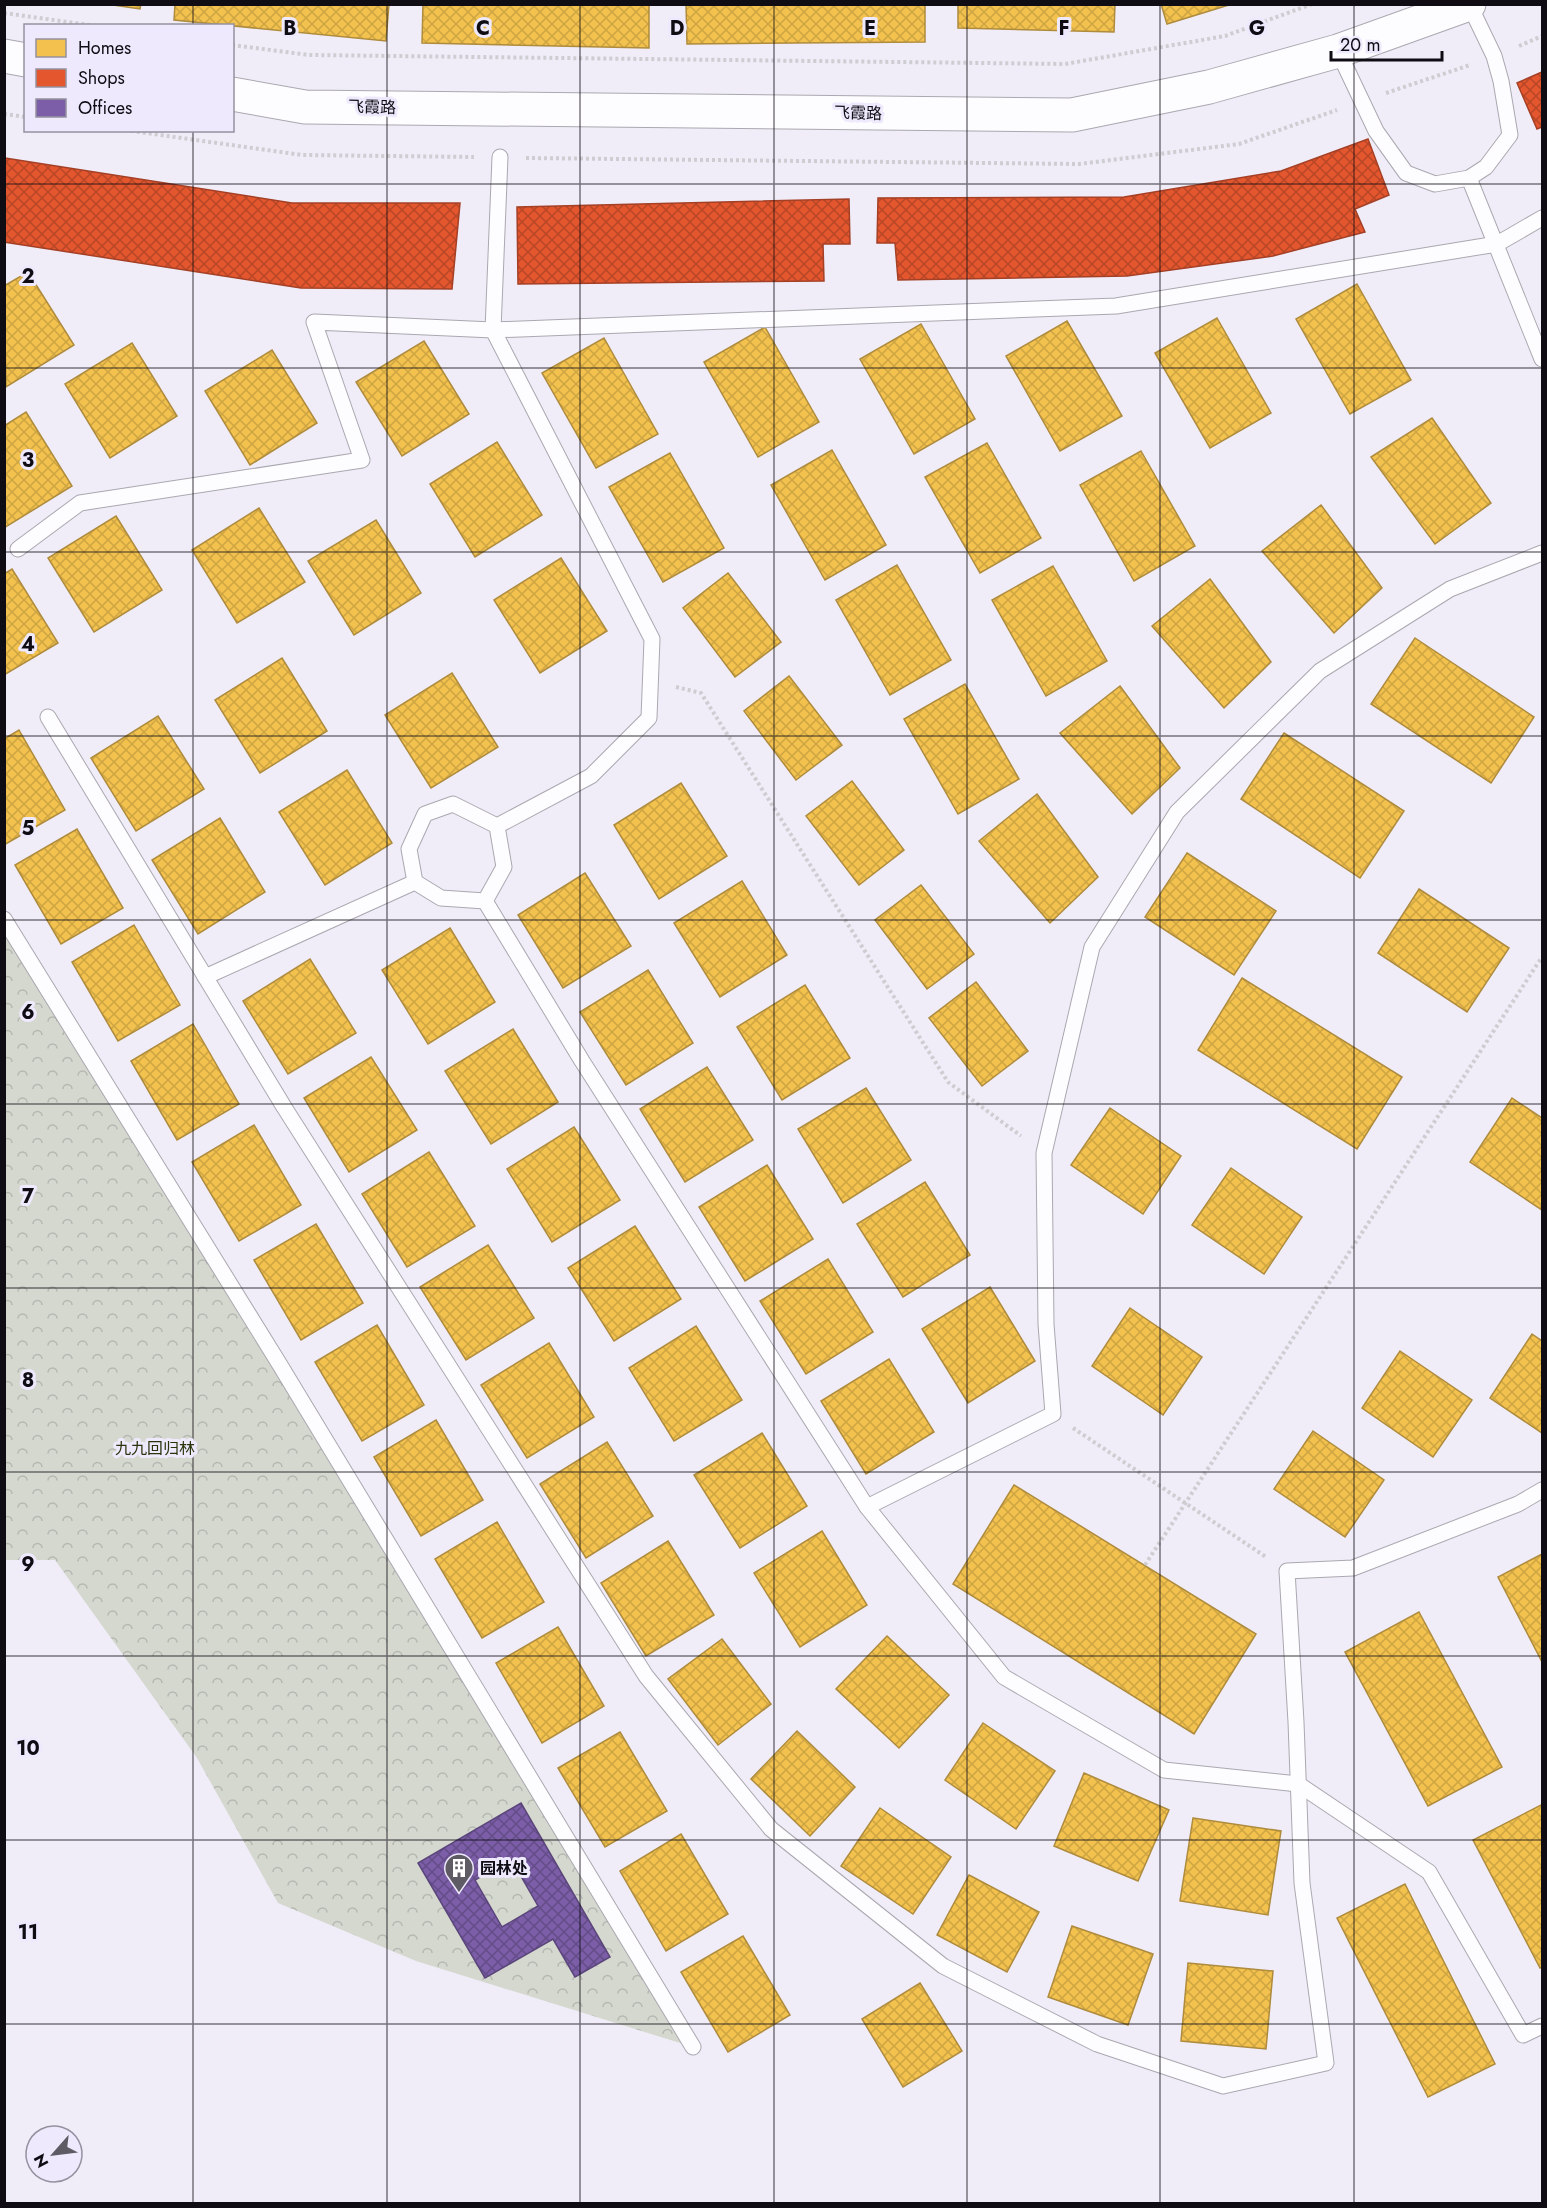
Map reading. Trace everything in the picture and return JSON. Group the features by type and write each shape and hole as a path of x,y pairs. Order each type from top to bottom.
{"main road":[{"name":"飞霞路","path":"234,94 305,106 1072,115 1209,87 1338,51 1469,4"},
{"path":"4,56 24,60"}],"lane":[{"path":"1338,51 1376,131 1406,173 1435,184 1469,178 1486,167 1510,135 1501,81 1494,56 1469,4"},
{"path":"497,826 591,776 649,718 652,639 493,330 500,157"},
{"path":"1469,178 1542,359"},
{"path":"18,549 80,503 363,460 314,322 493,330 1116,306 1497,244 1542,218"},
{"path":"867,1507 1053,1414 1046,1324 1044,1153 1092,948 1177,812 1320,671 1450,589 1542,553"},
{"path":"48,717 290,1118 646,1676 771,1829 943,1966 1097,2044 1223,2086 1326,2063 1302,1883 1287,1571 1353,1568 1518,1504 1542,1490"},
{"path":"484,900 441,898 415,882 410,849 425,814 453,804 497,826"},
{"path":"484,900 504,867 497,826"},
{"path":"205,977 415,882"},
{"path":"484,900 582,1061 867,1507 1004,1677 1164,1770 1298,1784 1429,1872 1523,2036 1542,2026"},
{"path":"4,920 280,1365 693,2047"}],"path":[{"path":"234,45 309,55 1065,64 1225,36 1312,4"},
{"path":"4,13 82,24"},
{"path":"4,114 24,117"},
{"path":"651,682 701,693 948,1082 1044,1153"},
{"path":"1145,1565 1542,957"},
{"path":"1053,1414 1287,1571"}],"green space":[{"name":"九九回归林","path":"4,919 693,2047 416,1961 278,1903 197,1758 55,1560 5,1560"}],"building: Homes":[{"path":"106,4 141,4 140,9"},
{"path":"175,4 389,4 386,41 234,26 234,24 174,20"},
{"path":"423,4 649,4 649,48 422,43"},
{"path":"686,4 925,4 925,42 687,44"},
{"path":"958,4 1115,4 1114,32 958,28"},
{"path":"1161,4 1232,4 1167,24"},
{"path":"28,272 74,345 6,387 4,286"},
{"path":"1357,284 1411,380 1350,414 1296,319"},
{"path":"1217,318 1271,413 1210,448 1155,353"},
{"path":"1067,321 1122,416 1060,451 1006,356"},
{"path":"921,324 975,419 914,454 860,359"},
{"path":"765,327 819,422 758,457 704,362"},
{"path":"604,338 658,434 596,468 542,373"},
{"path":"424,341 469,414 402,456 356,382"},
{"path":"132,343 177,416 110,458 65,384"},
{"path":"272,350 317,423 250,465 205,391"},
{"path":"26,412 72,486 4,528 4,426"},
{"path":"1432,418 1491,503 1435,544 1371,457"},
{"path":"497,442 542,515 475,557 430,484"},
{"path":"987,443 1041,538 980,573 925,477"},
{"path":"832,450 886,545 825,580 771,485"},
{"path":"1141,451 1195,546 1134,581 1080,485"},
{"path":"670,453 724,548 663,582 609,487"},
{"path":"1321,505 1382,588 1334,633 1262,551"},
{"path":"259,508 305,582 237,623 192,550"},
{"path":"116,516 162,590 94,632 48,558"},
{"path":"376,520 421,593 354,635 308,561"},
{"path":"561,558 607,631 540,673 494,600"},
{"path":"897,565 951,660 890,695 836,600"},
{"path":"1053,566 1107,661 1046,696 992,600"},
{"path":"12,569 58,643 4,675 4,574"},
{"path":"728,573 781,642 735,677 683,608"},
{"path":"1210,579 1271,662 1224,708 1152,626"},
{"path":"1415,638 1534,717 1491,783 1371,704"},
{"path":"282,658 327,731 260,773 215,700"},
{"path":"452,673 498,747 431,788 385,715"},
{"path":"789,676 842,745 796,780 744,711"},
{"path":"965,684 1019,779 958,814 904,719"},
{"path":"1120,686 1180,768 1132,814 1060,733"},
{"path":"158,716 204,789 136,831 91,758"},
{"path":"19,730 65,810 4,845 4,739"},
{"path":"1284,733 1404,811 1360,878 1241,799"},
{"path":"347,770 392,843 325,885 279,812"},
{"path":"852,781 904,850 859,885 806,816"},
{"path":"681,783 727,856 659,899 614,825"},
{"path":"1037,794 1098,877 1050,923 979,841"},
{"path":"220,818 265,892 198,934 152,860"},
{"path":"77,829 123,908 61,944 15,865"},
{"path":"1187,853 1276,911 1234,975 1145,917"},
{"path":"585,873 631,946 563,988 518,915"},
{"path":"742,881 787,955 720,997 674,923"},
{"path":"921,885 974,954 927,989 875,920"},
{"path":"1419,889 1509,948 1467,1012 1378,953"},
{"path":"134,925 180,1005 118,1041 72,962"},
{"path":"450,928 495,1002 428,1044 382,970"},
{"path":"310,959 356,1033 288,1074 243,1001"},
{"path":"648,970 693,1043 626,1085 580,1012"},
{"path":"1242,978 1402,1077 1357,1149 1198,1050"},
{"path":"976,982 1028,1051 982,1086 929,1018"},
{"path":"805,985 850,1058 782,1100 737,1027"},
{"path":"193,1024 239,1104 177,1140 131,1061"},
{"path":"513,1029 558,1102 491,1144 445,1071"},
{"path":"371,1057 417,1130 349,1172 304,1098"},
{"path":"707,1067 753,1140 685,1182 640,1109"},
{"path":"866,1088 911,1160 843,1203 798,1129"},
{"path":"1512,1098 1542,1118 1542,1210 1470,1162"},
{"path":"1110,1108 1181,1156 1143,1214 1071,1165"},
{"path":"254,1125 301,1205 239,1241 192,1162"},
{"path":"574,1127 620,1200 552,1242 507,1169"},
{"path":"429,1152 475,1226 407,1267 362,1194"},
{"path":"767,1165 813,1239 745,1281 699,1207"},
{"path":"1231,1168 1302,1217 1264,1274 1192,1225"},
{"path":"925,1182 970,1255 903,1297 857,1224"},
{"path":"316,1224 363,1303 301,1340 254,1260"},
{"path":"635,1226 681,1299 614,1341 568,1268"},
{"path":"488,1245 534,1318 466,1360 420,1287"},
{"path":"828,1259 873,1332 806,1374 760,1301"},
{"path":"990,1287 1035,1361 968,1403 922,1329"},
{"path":"1130,1308 1202,1357 1163,1415 1092,1366"},
{"path":"377,1325 424,1405 362,1441 315,1362"},
{"path":"696,1326 742,1400 674,1441 629,1368"},
{"path":"1532,1334 1542,1341 1542,1433 1490,1398"},
{"path":"549,1343 594,1417 527,1458 481,1385"},
{"path":"1400,1351 1472,1400 1433,1457 1362,1408"},
{"path":"889,1359 934,1432 866,1474 821,1401"},
{"path":"436,1420 483,1500 421,1536 374,1457"},
{"path":"1313,1431 1384,1480 1345,1537 1274,1489"},
{"path":"762,1433 807,1506 740,1548 694,1475"},
{"path":"607,1442 653,1516 586,1558 540,1484"},
{"path":"1014,1485 1256,1634 1194,1734 953,1584"},
{"path":"497,1522 544,1602 482,1638 435,1559"},
{"path":"822,1531 867,1605 800,1647 754,1573"},
{"path":"668,1541 714,1615 646,1656 601,1583"},
{"path":"1542,1554 1542,1662 1498,1577"},
{"path":"1419,1612 1502,1767 1428,1806 1345,1652"},
{"path":"558,1627 604,1706 542,1743 496,1663"},
{"path":"887,1636 949,1695 899,1748 836,1689"},
{"path":"722,1639 771,1704 718,1745 668,1679"},
{"path":"983,1723 1055,1771 1016,1829 945,1780"},
{"path":"797,1731 855,1787 810,1836 751,1779"},
{"path":"620,1732 667,1811 605,1847 558,1768"},
{"path":"1084,1773 1169,1810 1138,1881 1054,1846"},
{"path":"1541,1805 1542,1967 1540,1968 1473,1840"},
{"path":"880,1808 951,1857 913,1914 841,1866"},
{"path":"1193,1818 1281,1831 1268,1915 1180,1901"},
{"path":"681,1834 728,1914 666,1951 620,1871"},
{"path":"969,1875 1039,1912 1007,1972 937,1935"},
{"path":"1405,1884 1495,2064 1428,2097 1337,1918"},
{"path":"1072,1926 1153,1954 1128,2025 1048,1997"},
{"path":"743,1936 790,2015 728,2052 681,1972"},
{"path":"1188,1963 1273,1971 1266,2049 1181,2041"},
{"path":"920,1983 962,2051 903,2087 862,2019"}],"building: Shops":[{"path":"1542,72 1542,127 1537,129 1517,83"},
{"path":"1368,139 1389,195 1355,209 1365,232 1273,256 1127,276 898,280 895,243 877,243 878,198 1124,197 1281,171"},
{"path":"5,158 292,203 460,203 452,289 301,288 4,242"},
{"path":"849,199 850,244 823,244 824,281 518,284 517,207"}],"building: Offices":[{"name":"园林处","path":"521,1803 610,1957 575,1977 553,1939 485,1978 418,1863","holes":["511,1859 538,1906 502,1927 475,1880"]}],"place":[{"name":"园林处","path":"459,1894"}]}
